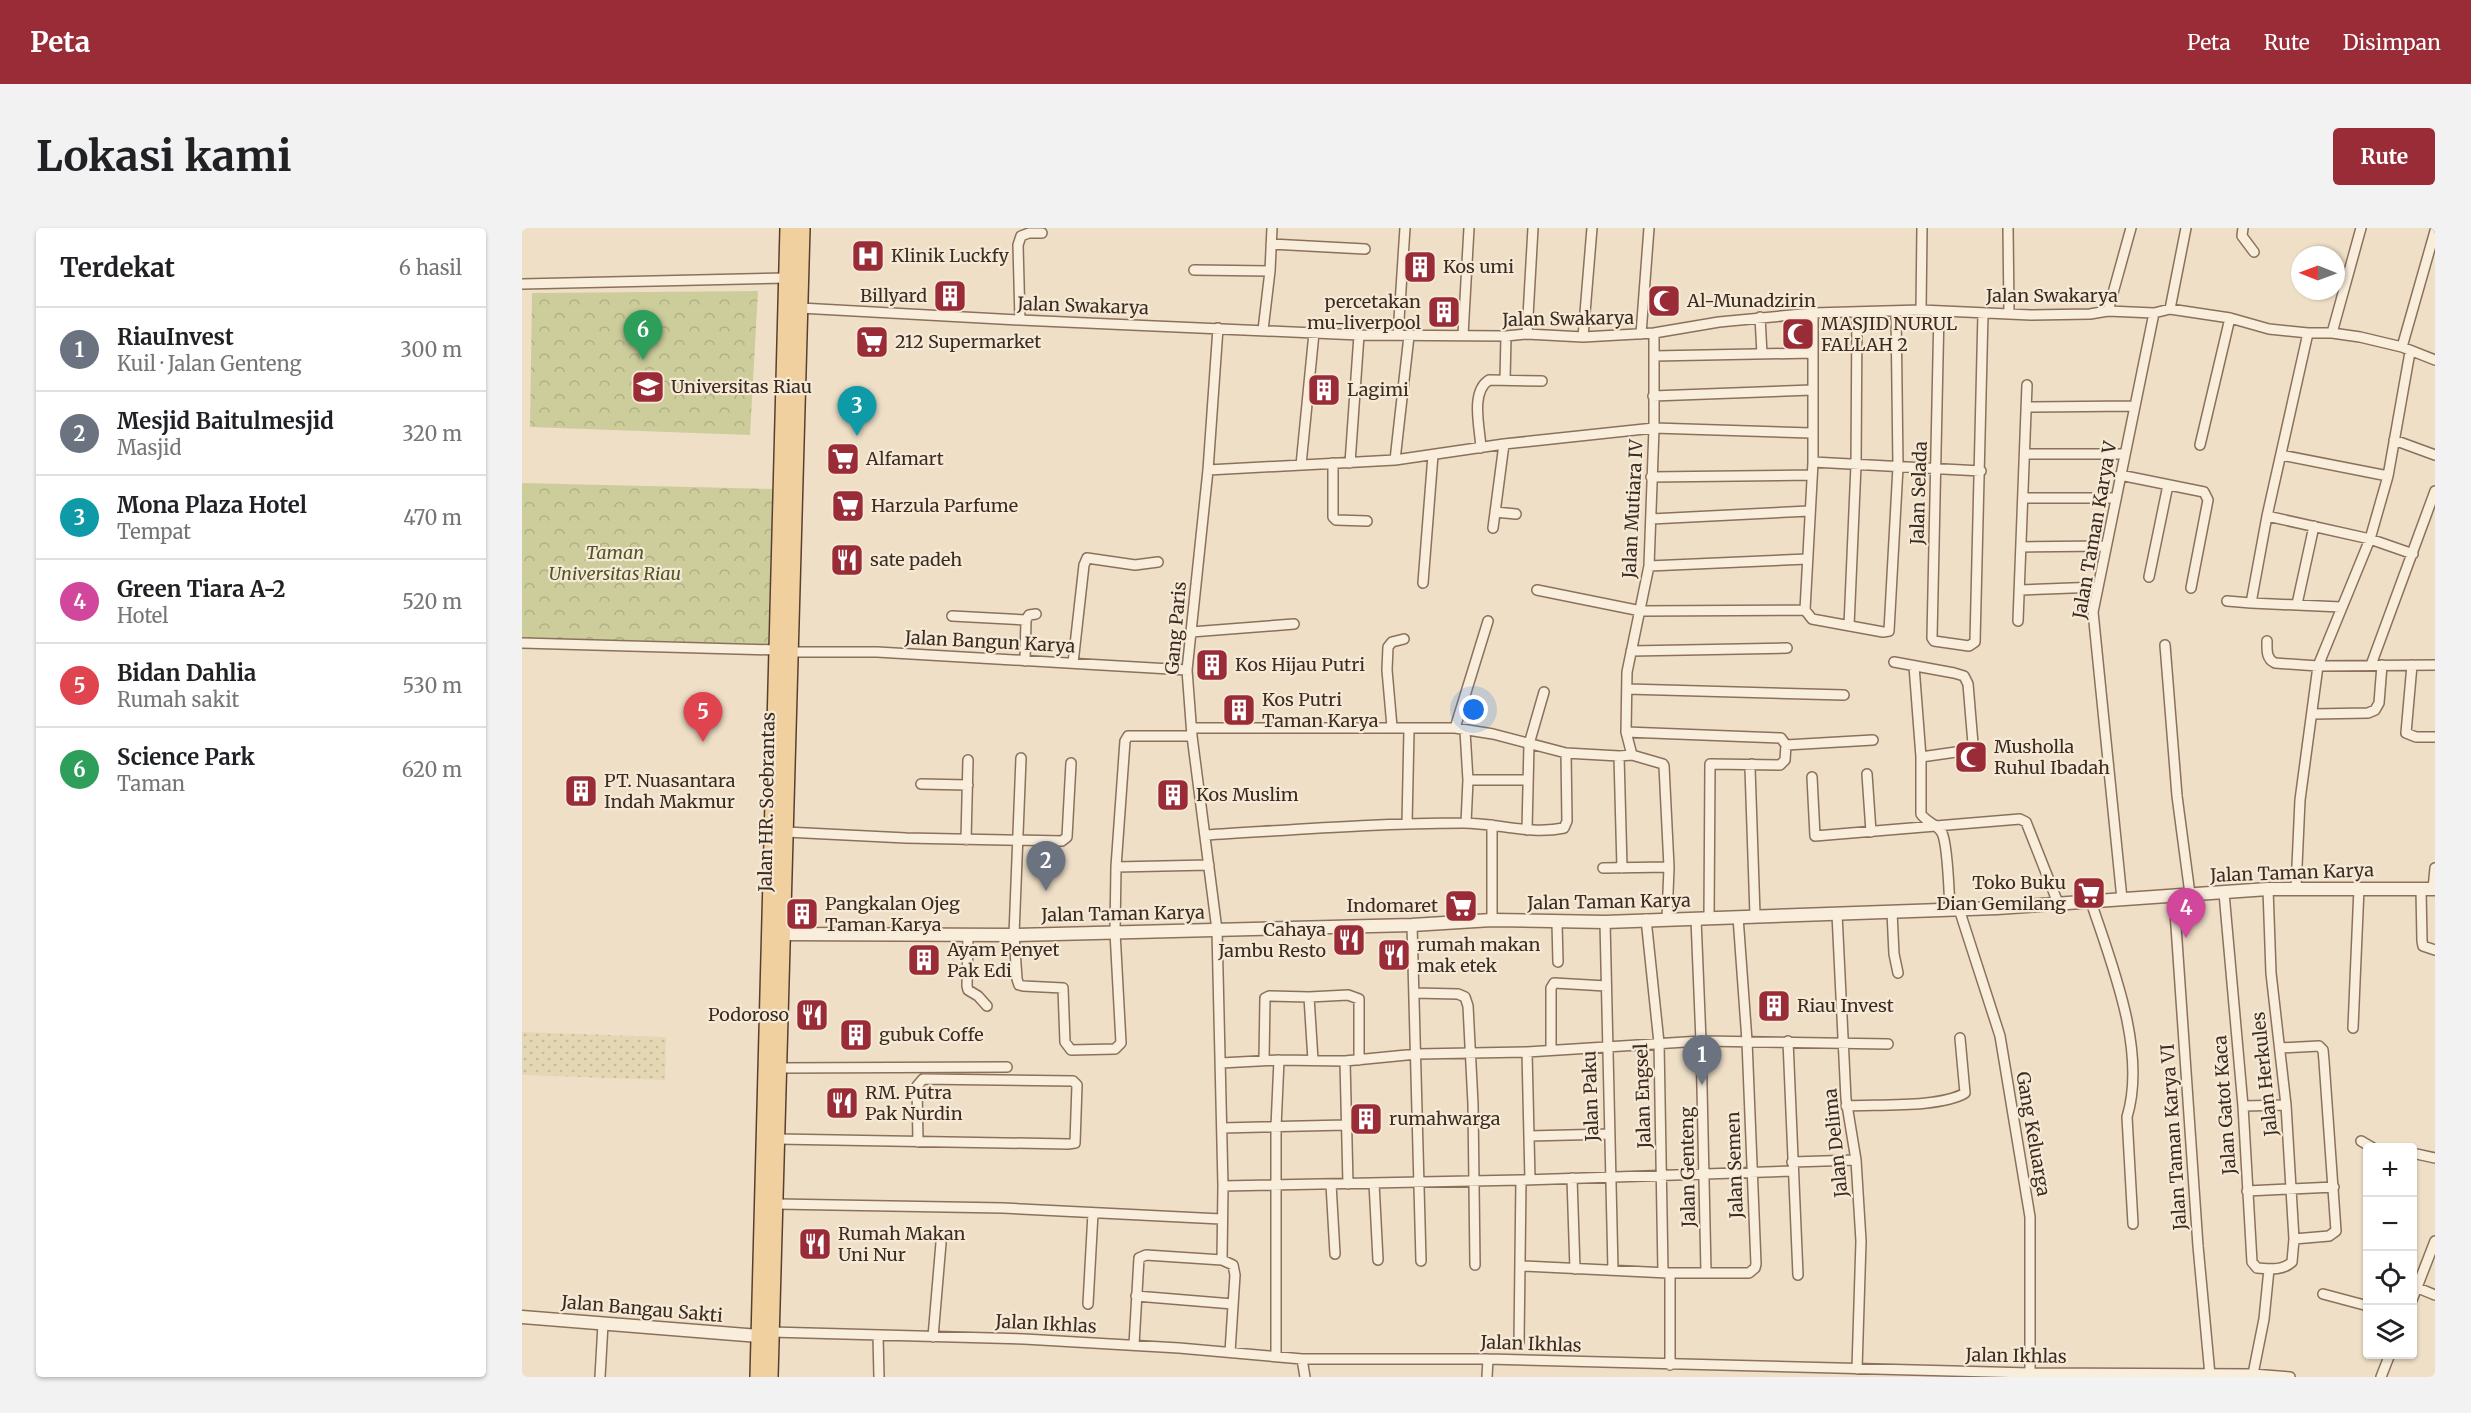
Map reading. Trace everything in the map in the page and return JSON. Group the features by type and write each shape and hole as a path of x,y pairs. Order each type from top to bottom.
{"main road":[{"name":"Jalan HR. Soebrantas","path":"758,1377 765,1334 784,651 788,228"},
{"name":"Jalan HR. Soebrantas","path":"785,602 802,228"},
{"name":"Jalan HR. Soebrantas","path":"768,1229 777,1204 786,832 781,745"},
{"name":"Jalan HR. Soebrantas","path":"765,1334 770,1377"}],"street":[{"path":"1263,330 1272,228"},
{"path":"1398,335 1405,228"},
{"path":"1463,335 1469,228"},
{"path":"1527,334 1533,228"},
{"path":"1583,337 1592,228"},
{"path":"1641,334 1649,228"},
{"path":"1921,310 1922,228"},
{"path":"2008,228 2009,312"},
{"path":"2108,311 2130,228"},
{"path":"2170,309 2186,228"},
{"path":"2243,228 2242,236 2254,252"},
{"path":"2332,333 2361,228"},
{"path":"2296,888 2300,800 2318,666 2370,539 2388,476 2406,350 2435,231"},
{"path":"1020,320 1018,245 1021,236 1029,233 1042,233"},
{"path":"1271,244 1365,249"},
{"path":"1194,270 1270,271"},
{"path":"522,284 787,278"},
{"name":"Jalan Swakarya","path":"800,308 1359,335 1506,336 1527,334 1583,337 1654,333 1719,321 1813,313 1939,310 2078,314 2108,311 2154,312 2170,309 2229,318 2269,328 2308,333 2332,333 2406,350 2435,360"},
{"name":"Jalan Selada","path":"1939,310 1932,638 1934,641 1969,646 1976,642 1981,471"},
{"path":"1813,313 1811,432 1813,462 1805,610 1812,619 1883,632 1888,631 1891,624 1898,467 1896,311"},
{"path":"1849,626 1856,465 1857,312"},
{"name":"Jalan Taman Karya V","path":"2122,899 2093,612 2154,312"},
{"path":"1813,462 1981,471 1983,313"},
{"path":"1760,317 1762,354"},
{"path":"2200,445 2229,318"},
{"name":"Gang Paris","path":"1218,328 1208,470 1187,670 1192,732 1217,930 1223,1186 1222,1260"},
{"path":"1301,465 1314,333"},
{"name":"Jalan Mutiara IV","path":"1632,755 1626,732 1627,672 1649,566 1654,429 1654,333"},
{"path":"2251,603 2267,516 2308,333"},
{"path":"1350,463 1359,335"},
{"path":"1395,460 1409,336"},
{"path":"1505,380 1506,336"},
{"path":"1654,356 1813,353"},
{"path":"1481,448 1478,394 1482,384 1489,380 1542,381"},
{"path":"2018,621 2027,385"},
{"path":"1653,396 1812,390"},
{"path":"2026,407 2134,406"},
{"path":"1208,470 1395,460 1504,444 1654,429 1811,432"},
{"path":"2394,440 2435,455"},
{"path":"1493,528 1504,444"},
{"path":"1423,583 1433,454"},
{"path":"2025,454 2125,454"},
{"path":"2281,454 2388,476"},
{"path":"1333,463 1333,517 1336,520 1366,521"},
{"path":"1651,477 1811,475"},
{"path":"2120,475 2204,492 2207,495 2208,500 2191,588"},
{"path":"2149,577 2168,485"},
{"path":"2371,665 2435,490"},
{"path":"2023,498 2116,498"},
{"path":"1495,512 1516,514"},
{"path":"1651,519 1809,512"},
{"path":"2267,516 2370,539 2413,554"},
{"path":"2297,604 2314,526"},
{"path":"2021,547 2106,546"},
{"path":"1072,663 1084,565 1087,558 1135,565 1158,562"},
{"path":"1649,566 1808,559"},
{"path":"2020,590 2098,587"},
{"path":"1537,590 1641,611 1805,610"},
{"path":"2227,602 2341,607"},
{"path":"1025,662 1026,620 1029,615 1036,614"},
{"path":"952,616 1026,620"},
{"path":"1455,729 1488,621"},
{"path":"1191,632 1294,624"},
{"path":"1392,727 1387,670 1388,647 1392,642 1404,639"},
{"path":"2267,641 2267,654 2270,661 2318,666 2435,665"},
{"name":"Jalan Bangun Karya","path":"522,643 877,652 1187,670"},
{"path":"2165,645 2177,796 2190,894"},
{"path":"1631,651 1787,648"},
{"path":"1894,662 1954,673 1964,676 1968,684 1973,744 1970,750 1921,757 1914,666"},
{"path":"2313,714 2375,710 2379,703 2382,665"},
{"path":"2412,665 2406,733 2416,737 2435,737"},
{"path":"1628,689 1844,695"},
{"path":"1527,830 1529,744 1544,692"},
{"path":"1021,758 1014,935 1019,985 1063,988 1067,1046 1071,1050 1115,1049 1121,1042 1115,932 1116,867 1125,741 1128,736 1192,732 1392,727 1409,730 1455,729 1493,734 1566,753 1632,755 1663,764 1669,867 1667,919"},
{"path":"1407,824 1409,730"},
{"path":"1465,731 1468,780 1466,823"},
{"path":"1626,732 1784,741 1873,740"},
{"path":"1755,915 1750,768 1752,764 1780,765 1784,763 1784,741"},
{"path":"1206,834 1466,823 1527,830 1563,828 1567,821 1566,753"},
{"path":"1619,756 1622,868"},
{"name":"Gang Keluarga","path":"1921,757 1921,814 1925,820 1937,827 1944,838 1954,909 2000,1036 2030,1217 2030,1372"},
{"path":"966,840 968,760"},
{"path":"786,832 966,840 1018,847 1062,841 1067,837 1071,763"},
{"name":"Jalan Genteng","path":"1706,1272 1701,1041 1702,918 1710,764 1752,764"},
{"path":"1867,774 1871,832"},
{"path":"1812,777 1815,836 2020,819 2026,822 2058,903"},
{"path":"1468,780 1528,780"},
{"path":"921,784 968,785"},
{"path":"1492,825 1492,920"},
{"path":"1116,867 1209,865"},
{"path":"1603,868 1669,867"},
{"path":"2435,868 2422,941 2423,946 2435,950"},
{"path":"2353,1029 2359,888"},
{"name":"Jalan Taman Karya","path":"783,934 1014,935 1412,925 1492,920 1557,923 1605,922 1954,909 2174,897 2268,889 2430,889"},
{"name":"Jalan Herkules","path":"2268,889 2271,974 2286,1105 2295,1239 2295,1255 2288,1266 2269,1269"},
{"name":"Jalan Gatot Kaca","path":"2224,893 2243,1106 2252,1262 2257,1268 2269,1269"},
{"name":"Jalan Taman Karya VI","path":"2174,897 2198,1246 2210,1375"},
{"path":"2091,902 2123,997 2130,1049 2130,1105 2127,1117 2133,1224"},
{"path":"1892,912 1894,954 1898,973"},
{"name":"Jalan Delima","path":"1837,914 1845,1043 1846,1106 1856,1160 1861,1276 1857,1369"},
{"name":"Jalan Semen","path":"1706,1272 1749,1273 1755,1268 1747,1041 1738,917"},
{"name":"Jalan Engsel","path":"1646,919 1659,1043 1665,1272 1670,1365"},
{"name":"Jalan Paku","path":"1605,922 1612,1270"},
{"path":"1557,923 1558,962"},
{"path":"1412,925 1421,1261"},
{"path":"968,935 968,990 978,996 987,1006"},
{"path":"1551,1050 1551,988 1554,984 1606,986"},
{"path":"1414,993 1458,994 1465,997 1468,1006 1475,1265"},
{"path":"1264,1060 1265,998 1269,996 1348,995 1359,999 1359,1060"},
{"path":"1310,997 1313,1060"},
{"path":"1846,1106 1937,1101 1958,1097 1965,1093 1960,1038"},
{"path":"1221,1063 1264,1060 1346,1061 1417,1054 1527,1052 1701,1041 1888,1044"},
{"path":"1788,1041 1798,1275"},
{"path":"2280,1048 2308,1046 2322,1048 2330,1130 2335,1234 2295,1239"},
{"path":"1519,1342 1529,1136 1527,1052"},
{"path":"1276,1355 1278,1185 1276,1127 1279,1060"},
{"path":"1346,1061 1348,1184"},
{"path":"780,1068 1007,1067"},
{"path":"778,1139 918,1142 1075,1143 1077,1085 1073,1082 923,1078 917,1086 918,1142"},
{"path":"2243,1106 2286,1105"},
{"path":"1222,1128 1346,1125"},
{"path":"1529,1136 1609,1134"},
{"path":"2417,1154 2435,1158"},
{"path":"1223,1186 1662,1176 1751,1172 1856,1160"},
{"path":"1572,1178 1575,1269"},
{"path":"1374,1183 1378,1260"},
{"path":"1331,1184 1335,1254"},
{"path":"2247,1191 2334,1187"},
{"path":"777,1204 1003,1208 1221,1219"},
{"path":"1088,1304 1093,1213"},
{"path":"2435,1241 2418,1288 2435,1295"},
{"path":"933,1337 941,1243"},
{"path":"1134,1345 1138,1262 1141,1257 1146,1255 1222,1260 1233,1265 1235,1275 1230,1352"},
{"path":"1521,1266 1706,1272"},
{"path":"2253,1374 2265,1319 2269,1269"},
{"path":"2323,1294 2363,1305"},
{"path":"1136,1296 1233,1304"},
{"name":"Jalan Bangau Sakti","path":"522,1317 765,1334"},
{"path":"600,1377 603,1324"},
{"name":"Jalan Ikhlas","path":"765,1334 1024,1339 1276,1355 1302,1359 1488,1359 1857,1369 1909,1373 2253,1374 2290,1377"},
{"path":"878,1335 879,1377"},
{"path":"1302,1359 1305,1377"},
{"path":"1487,1377 1488,1359"},
{"path":"2381,1377 2388,1359"}],"shaded area":[{"path":"522,1032 666,1037 665,1080 522,1075"}],"green space":[{"path":"758,291 750,435 530,427 532,293"},
{"name":"Taman Universitas Riau","path":"522,483 773,489 768,644 522,638"}],"place":[{"name":"Klinik Luckfy","path":"868,256"},
{"name":"Kos umi","path":"1420,267"},
{"name":"Billyard","path":"950,296"},
{"name":"Al-Munadzirin","path":"1664,301"},
{"name":"percetakan mu-liverpool","path":"1444,312"},
{"name":"MASJID NURUL FALLAH 2","path":"1798,334"},
{"name":"212 Supermarket","path":"872,342"},
{"name":"Science Park","path":"643,360"},
{"name":"Universitas Riau","path":"648,387"},
{"name":"Lagimi","path":"1324,390"},
{"name":"Mona Plaza Hotel","path":"857,436"},
{"name":"Alfamart","path":"843,459"},
{"name":"Harzula Parfume","path":"848,506"},
{"name":"sate padeh","path":"847,560"},
{"name":"Kos Hijau Putri","path":"1212,665"},
{"name":"Kos Putri Taman Karya","path":"1239,710"},
{"name":"Bidan Dahlia","path":"703,742"},
{"name":"Musholla Ruhul Ibadah","path":"1971,757"},
{"name":"PT. Nuasantara Indah Makmur","path":"581,791"},
{"name":"Kos Muslim","path":"1173,795"},
{"name":"Mesjid Baitulmesjid","path":"1046,891"},
{"name":"Toko Buku Dian Gemilang","path":"2089,893"},
{"name":"Indomaret","path":"1461,906"},
{"name":"Pangkalan Ojeg Taman Karya","path":"802,914"},
{"name":"Green Tiara A-2","path":"2186,938"},
{"name":"Cahaya Jambu Resto","path":"1349,940"},
{"name":"rumah makan mak etek","path":"1394,955"},
{"name":"Ayam Penyet Pak Edi","path":"924,960"},
{"name":"Riau Invest","path":"1774,1006"},
{"name":"Podoroso","path":"812,1015"},
{"name":"gubuk Coffe","path":"856,1035"},
{"name":"RiauInvest","path":"1702,1085"},
{"name":"RM. Putra Pak Nurdin","path":"842,1103"},
{"name":"rumahwarga","path":"1366,1119"},
{"name":"Rumah Makan Uni Nur","path":"815,1244"}]}
